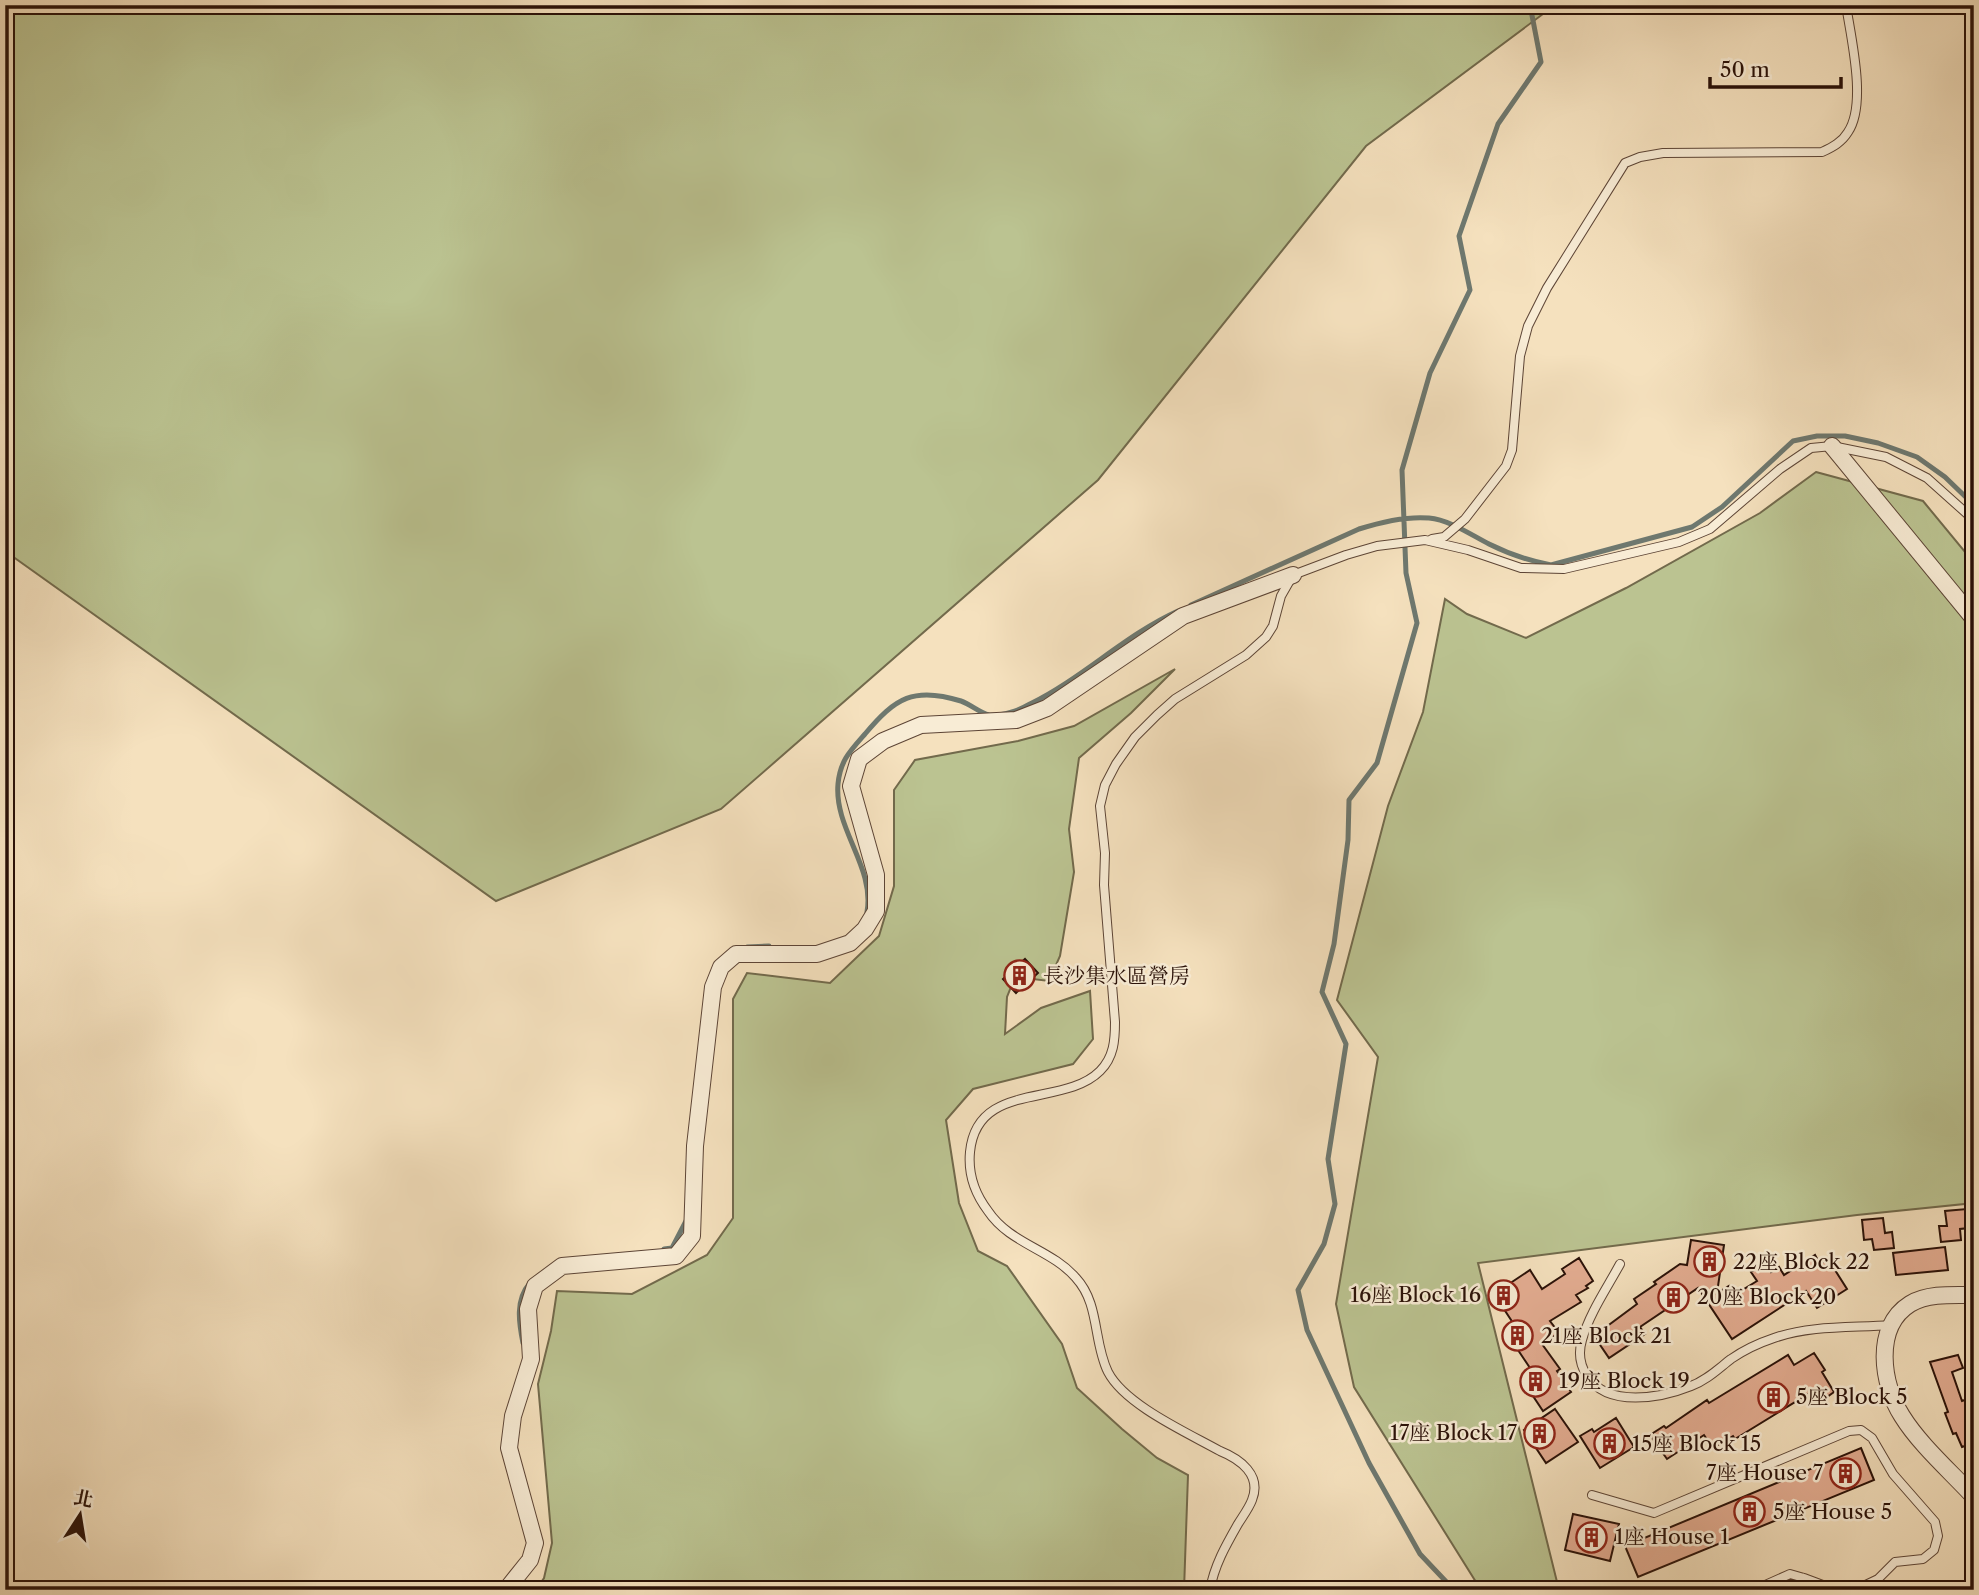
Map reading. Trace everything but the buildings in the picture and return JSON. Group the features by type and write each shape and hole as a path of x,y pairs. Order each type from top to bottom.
{"street":[{"path":"1832,446 1974,619"},
{"path":"506,1590 530,1560 535,1544 509,1448 513,1416 531,1359 528,1309 535,1286 562,1266 676,1256 692,1236 695,1146 713,987 721,967 736,954 817,954 850,943 865,929 876,911 876,875 851,786 859,759 883,741 921,725 1016,720 1047,708 1182,616 1293,575"},
{"path":"1974,1295 1923,1298 1910,1304 1899,1313 1891,1325 1885,1354 1895,1404 1909,1426 1974,1497"}],"lane":[{"path":"1210,1590 1217,1563 1253,1500 1255,1488 1250,1471 1236,1458 1125,1396 1108,1372 1087,1293 1077,1278 1060,1263 1006,1233 988,1212 976,1190 968,1166 970,1144 976,1127 992,1110 1086,1081 1100,1072 1115,1041 1100,806 1105,785 1135,737 1157,715 1175,699 1245,655 1266,637 1293,575 1346,555 1393,544 1444,537 1465,519 1506,466 1512,450 1520,356 1528,326 1547,288 1625,163 1663,153 1809,153 1822,152 1838,144 1855,118 1854,63 1846,5"},
{"path":"1421,541 1468,550 1521,568 1564,569 1679,542 1710,529 1780,469 1811,448 1832,446 1886,457 1927,478 1974,520"},
{"path":"1620,1264 1586,1328 1580,1356 1583,1370 1591,1382 1602,1391 1616,1395 1644,1396 1669,1393 1692,1386 1753,1346 1775,1337 1798,1332 1891,1325"},
{"path":"1592,1495 1654,1513 1849,1431 1861,1430 1872,1438 1893,1474 1935,1522 1938,1536 1934,1550 1929,1555 1917,1561 1895,1562 1878,1579 1857,1589 1837,1590 1790,1574 1754,1590"},
{"path":"1804,1578 1805,1590"},
{"path":"1878,1579 1880,1590"}],"green space":[{"path":"5,5 1555,5 1366,146 1098,480 721,809 496,901 5,551"},
{"path":"1816,472 1923,501 1965,552 1974,557 1974,1203 1857,1215 1478,1263 1559,1590 1481,1590 1354,1387 1336,1304 1378,1057 1337,1000 1388,806 1423,712 1445,599 1467,614 1526,638 1626,588 1760,513"},
{"path":"1175,669 1131,713 1079,758 1069,829 1074,872 1060,956 1049,981 1015,977 1007,997 1005,1034 1041,1008 1090,991 1093,1039 1073,1064 973,1089 946,1120 959,1203 978,1251 1007,1266 1062,1344 1077,1388 1157,1458 1188,1475 1184,1590 536,1590 544,1578 552,1543 538,1384 551,1331 557,1291 632,1294 707,1255 733,1218 733,999 747,973 830,983 879,936 894,886 894,790 915,760 1018,741 1074,726"}],"waterway":[{"path":"1454,1590 1420,1554 1369,1463 1307,1330 1298,1290 1324,1244 1335,1204 1328,1159 1346,1044 1322,992 1334,944 1348,840 1349,800 1377,763 1417,623 1406,573 1402,470 1430,373 1470,290 1459,236 1498,124 1541,62 1530,5"},
{"path":"1191,605 1359,529 1394,520 1437,519 1504,551 1551,565 1692,527 1722,507 1793,441 1817,436 1845,436 1878,443 1917,457 1945,477 1974,505"},
{"path":"867,912 865,879 842,817 838,784 847,757 886,712 907,698 918,695 961,701 989,715 1016,711 1049,694 1140,632 1178,611"},
{"path":"747,947 769,946"},
{"path":"664,1249 672,1248 686,1221"},
{"path":"523,1343 520,1304 530,1283"}],"place":[{"name":"長沙集水區營房","path":"1020,976"},
{"name":"22座 Block 22","path":"1710,1262"},
{"name":"16座 Block 16","path":"1504,1295"},
{"name":"20座 Block 20","path":"1674,1297"},
{"name":"21座 Block 21","path":"1518,1336"},
{"name":"19座 Block 19","path":"1536,1381"},
{"name":"5座 Block 5","path":"1773,1397"},
{"name":"17座 Block 17","path":"1540,1433"},
{"name":"15座 Block 15","path":"1609,1444"},
{"name":"7座 House 7","path":"1846,1473"},
{"name":"5座 House 5","path":"1750,1512"},
{"name":"1座 House 1","path":"1592,1537"}]}
